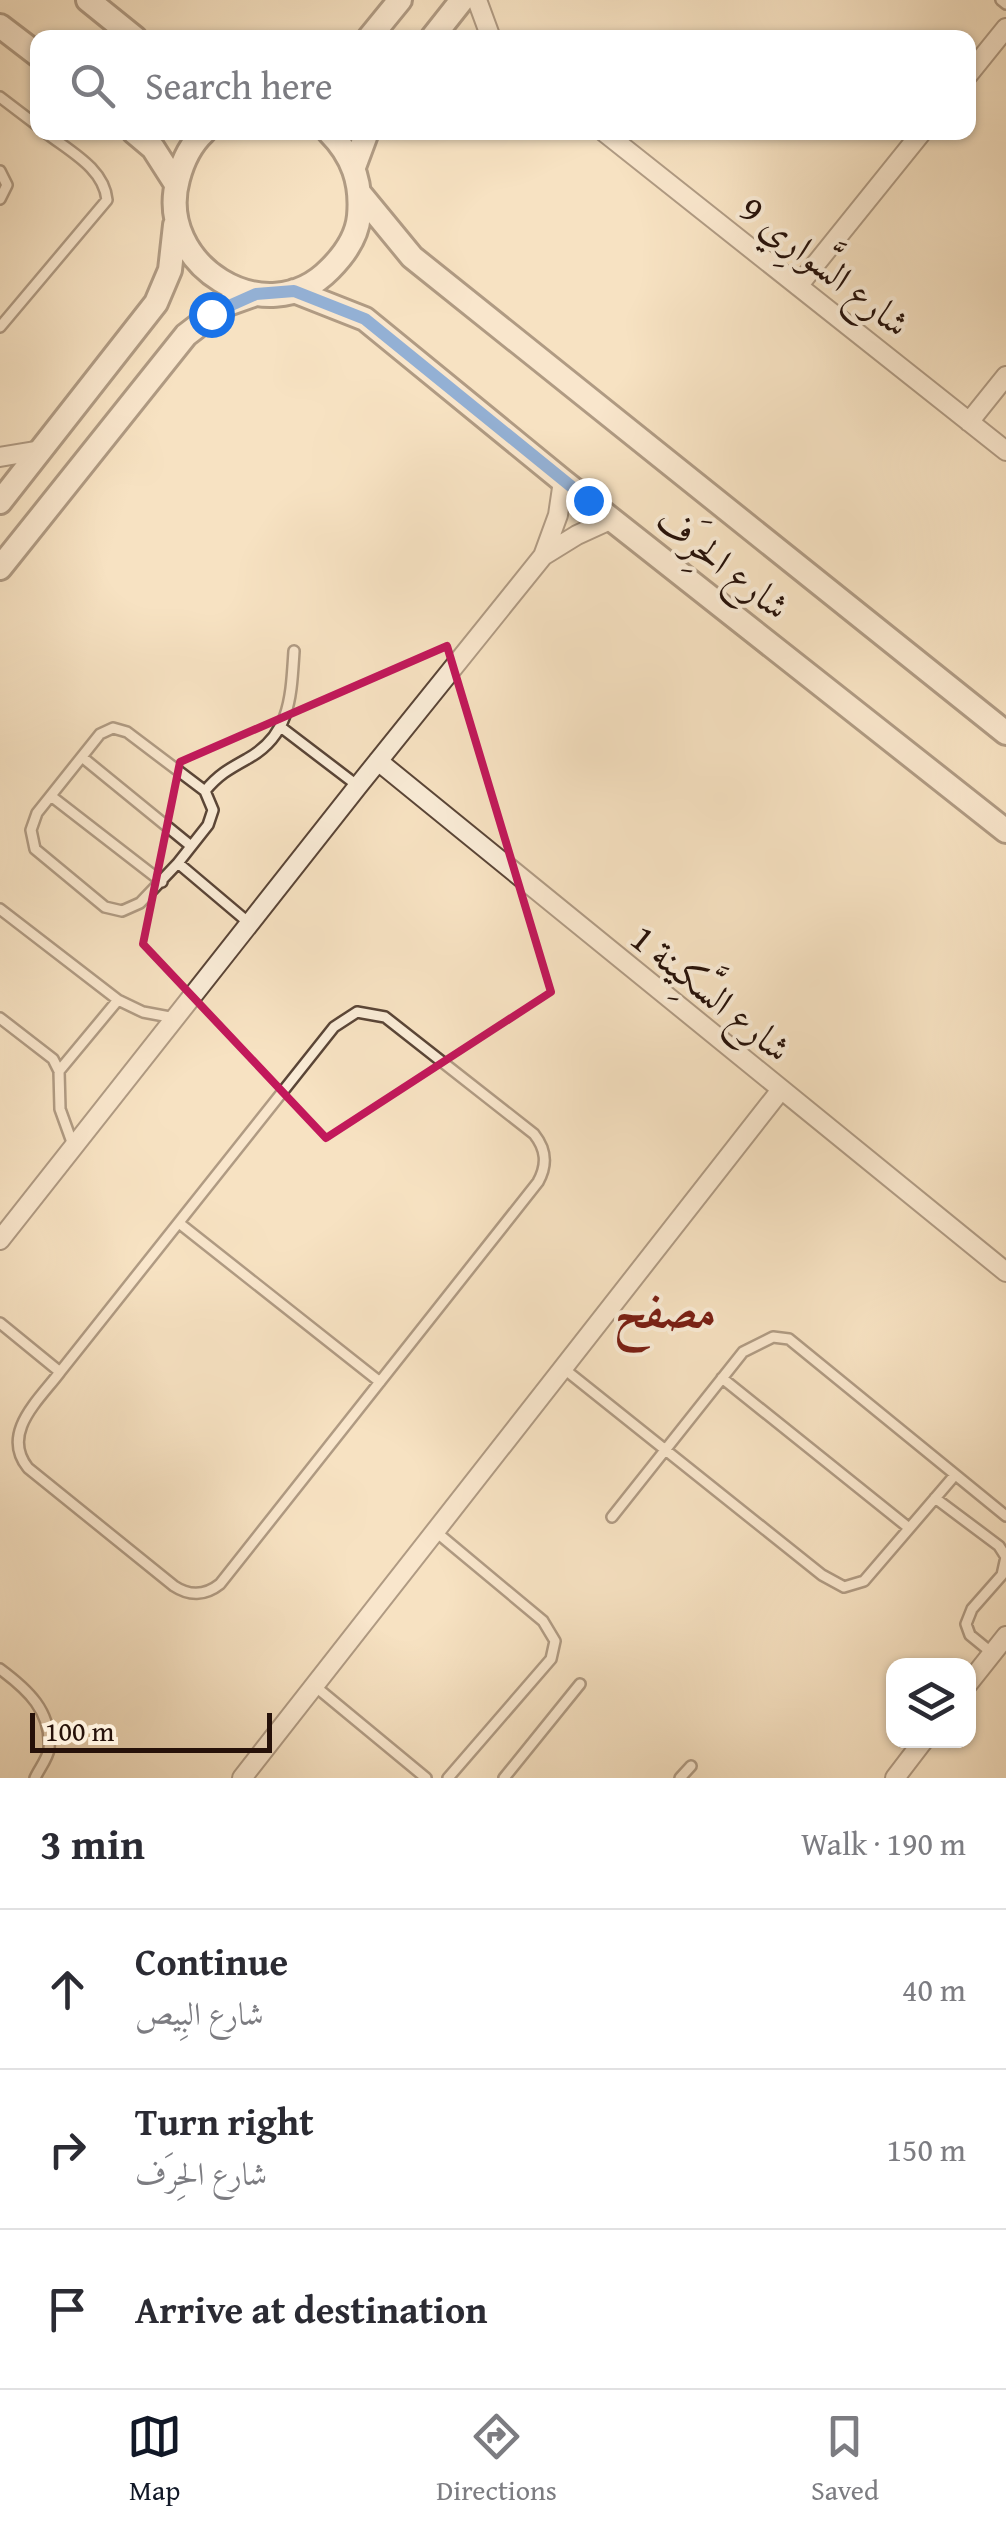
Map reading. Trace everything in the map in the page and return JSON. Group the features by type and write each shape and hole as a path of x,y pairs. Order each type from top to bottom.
{"street":[{"path":"88,0 125,30"},
{"path":"438,30 462,0"},
{"path":"478,0 488,30"},
{"path":"376,30 397,1"},
{"path":"0,26 30,49"},
{"path":"976,65 1006,28"},
{"path":"144,140 176,184"},
{"path":"0,502 156,303 170,270 176,184 184,158 198,140"},
{"path":"0,568 186,335 225,305 256,294 294,291 322,277 345,255 358,226 360,195 354,167 337,140"},
{"path":"354,167 364,140"},
{"name":"شارع السَّوارِي 9","path":"614,140 1006,451"},
{"path":"798,286 916,140"},
{"name":"شارع الحِرَف","path":"360,195 412,257 1006,733"},
{"path":"174,216 184,245 202,269 227,286 256,294"},
{"name":"شارع الحِرَف","path":"294,291 365,319 563,481 1006,831"},
{"path":"969,422 1006,376"},
{"path":"0,457 41,450"},
{"path":"544,556 558,515 563,481"},
{"path":"0,1240 544,556 612,519"},
{"name":"شارع السَّكِينة 1","path":"378,761 1006,1272"},
{"path":"242,1778 780,1091"},
{"path":"976,1674 1006,1636"},
{"path":"894,1778 918,1748"}],"lane":[{"path":"0,97 30,120"},
{"path":"0,328 107,200 106,186 96,172 55,140"},
{"path":"0,172 7,186 0,198"},
{"path":"204,791 228,767 269,745 282,728 292,685 294,651"},
{"path":"113,728 127,732 204,791 213,810 208,824 162,882 140,903 122,911 106,907 35,849 32,830 37,812 100,734 113,728"},
{"path":"282,728 358,786"},
{"path":"82,757 191,846"},
{"path":"51,796 162,882"},
{"path":"178,862 250,923"},
{"path":"0,909 118,1000 143,1012 174,1018"},
{"path":"59,1072 118,1000"},
{"path":"357,1012 384,1017 534,1134 545,1157 538,1182 220,1584 198,1594 174,1586 22,1461 16,1442 18,1432 60,1372 334,1027 357,1012"},
{"path":"0,1018 47,1052 59,1072 60,1108 74,1147"},
{"path":"179,1223 380,1382"},
{"path":"0,1324 60,1372"},
{"path":"612,1517 743,1352 773,1337 789,1339 1006,1516"},
{"path":"563,1368 822,1576 844,1587 864,1581 955,1475"},
{"path":"722,1378 909,1528"},
{"path":"935,1498 999,1546 1006,1557 1002,1575 972,1609 966,1624 970,1636 992,1654"},
{"path":"436,1531 543,1621 555,1641 551,1659 448,1778"},
{"path":"0,1669 28,1690 44,1714 49,1751 34,1778"},
{"path":"504,1778 580,1684"},
{"path":"316,1687 426,1778"},
{"path":"680,1778 690,1766"}],"highlighted area":[{"path":"447,646 551,992 326,1138 143,944 180,762"}],"district":[{"name":"مصفح","path":"665,1310"}],"route":[{"path":"211,314 256,294 294,291 365,319 588,500"}]}
